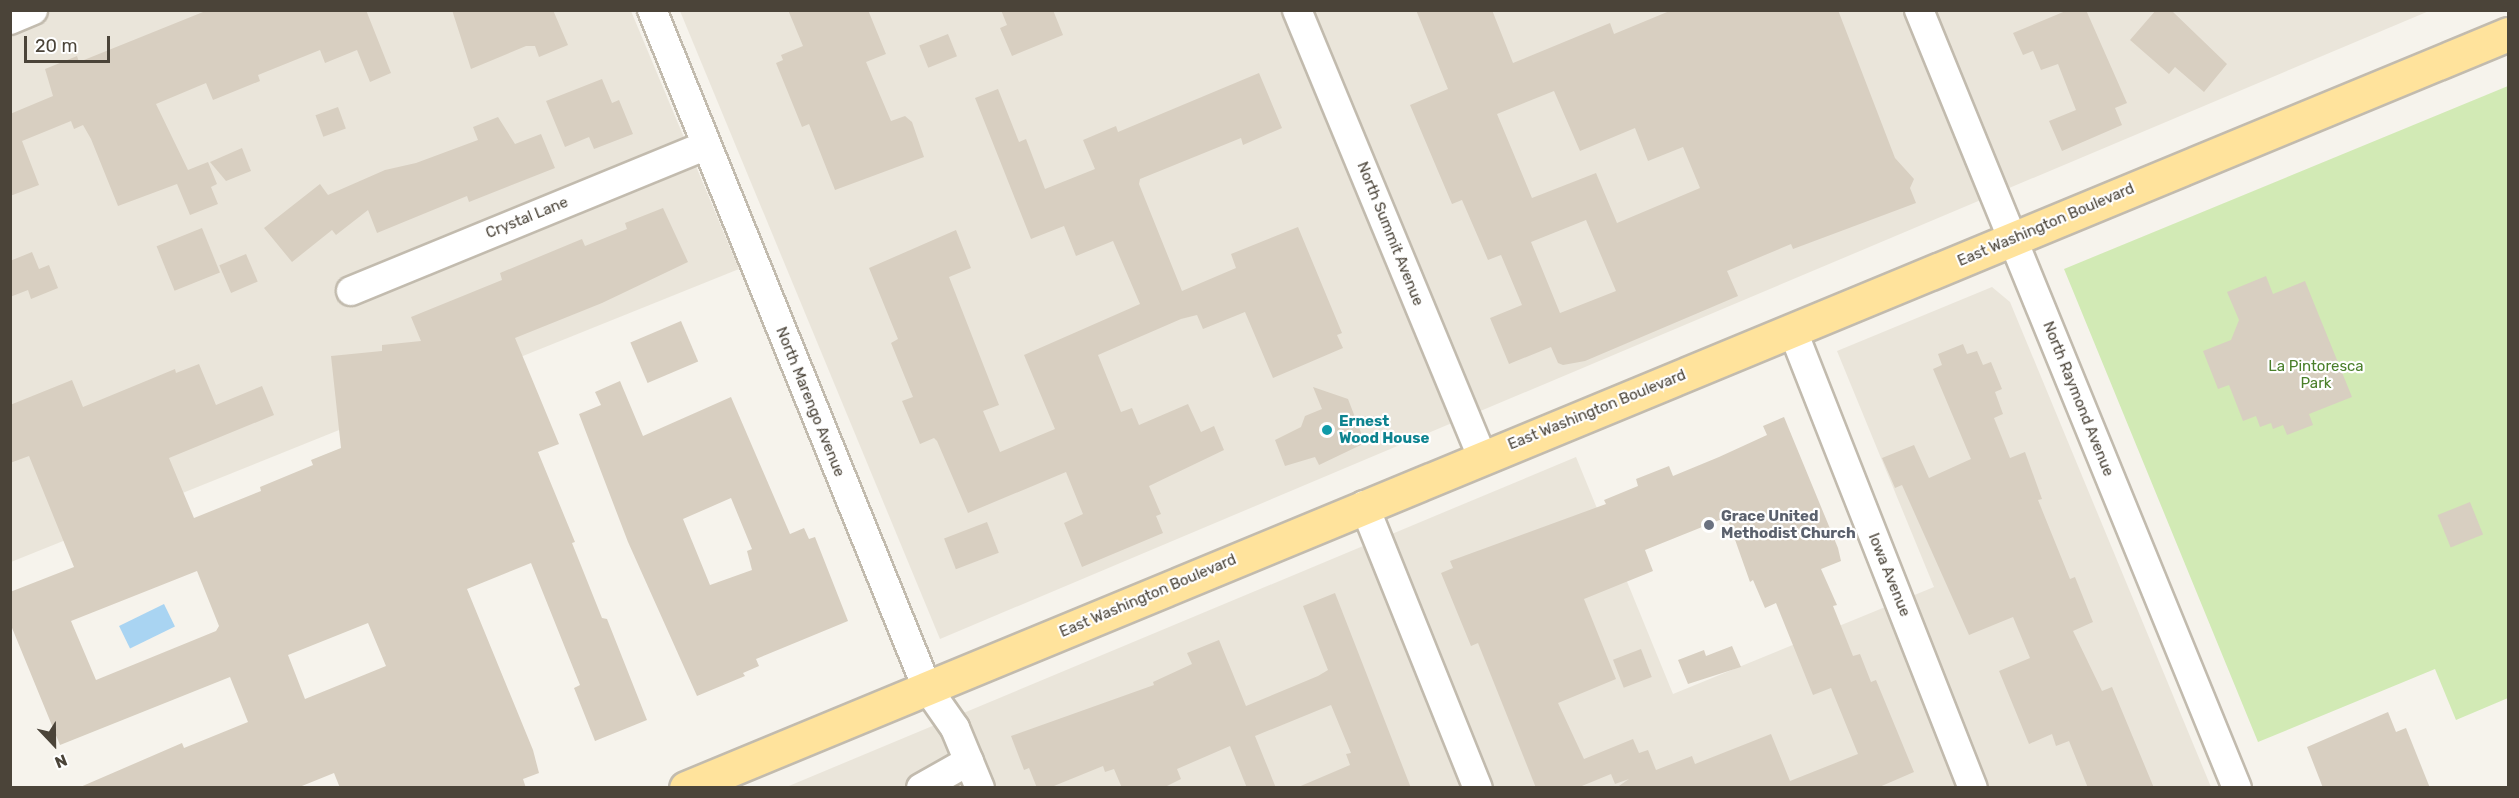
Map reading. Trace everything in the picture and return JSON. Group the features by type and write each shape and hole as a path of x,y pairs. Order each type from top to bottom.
{"main road":[{"name":"East Washington Boulevard","path":"686,788 1364,505 1792,329 2014,241 2508,34"}],"street":[{"path":"10,20 33,10"},
{"name":"North Marengo Avenue","path":"652,10 704,146 927,688 955,728 980,788"},
{"name":"North Summit Avenue","path":"1297,10 1482,457"},
{"name":"North Raymond Avenue","path":"1919,10 2237,788"},
{"name":"Crystal Lane","path":"351,291 704,146"},
{"name":"Iowa Avenue","path":"1792,329 1973,788"},
{"path":"1364,505 1478,788"},
{"path":"921,788 969,761"}],"shaded area":[{"path":"11,11 631,11 739,269 11,562"},
{"path":"680,11 2429,11 940,639"},
{"path":"1992,287 2010,302 2211,787 784,788 1576,457 1673,694 1934,587 1837,351"}],"green space":[{"name":"La Pintoresca Park","path":"2508,86 2508,698 2456,720 2435,669 2258,742 2064,269"}],"water":[{"path":"164,604 175,626 130,648 119,626"}],"building":[{"path":"208,10 366,10 391,73 370,82 357,50 325,63 320,50 258,75 260,81 213,100 206,83 156,104 188,170 208,162 217,184 211,187 218,204 190,215 177,184 118,206 91,139 83,125 74,129 71,121 22,141 39,185 10,196 10,114 53,96 45,69 77,56 79,62"},
{"path":"452,10 553,10 568,45 539,57 535,46 526,46 471,69"},
{"path":"788,10 868,10 886,54 866,62 891,121 905,116 912,122 924,157 835,190 809,124 802,127 776,63 783,60 781,55 803,46"},
{"path":"1001,10 1053,10 1063,35 1012,56 1000,28 1007,25"},
{"path":"1416,10 1492,10 1513,63 1610,23 1614,34 1672,10 1838,10 1895,158 1914,179 1910,188 1916,203 1793,249 1791,244 1727,271 1738,296 1585,361 1563,365 1558,363 1551,347 1509,364 1490,318 1522,305 1501,255 1488,260 1462,200 1452,204 1410,105 1448,89","holes":["1554,91 1580,151 1635,128 1648,161 1683,147 1700,188 1617,223 1596,173 1532,198 1497,114","1586,220 1616,291 1560,313 1531,242"]},
{"path":"2068,10 2086,10 2127,103 2115,108 2122,125 2062,151 2049,121 2076,110 2058,64 2041,70 2033,51 2023,55 2013,33"},
{"path":"2156,10 2171,10 2227,64 2204,92 2175,67 2169,74 2130,40"},
{"path":"948,34 957,56 928,68 919,46"},
{"path":"1259,73 1282,128 1243,145 1241,138 1140,179 1139,184 1182,291 1236,268 1231,254 1298,227 1342,333 1337,335 1343,348 1273,378 1245,312 1203,329 1197,315 1181,319 1098,355 1121,412 1132,408 1139,425 1188,404 1201,432 1214,426 1224,450 1149,486 1161,514 1156,516 1163,533 1082,567 1064,523 1083,514 1066,472 968,513 937,441 934,438 920,444 902,401 913,397 891,343 898,339 869,268 956,230 971,268 949,277 999,405 983,411 1000,452 1055,429 1024,355 1140,304 1113,241 1076,256 1064,226 1031,239 975,98 998,89 1019,142 1026,139 1045,189 1095,169 1083,140 1116,126 1118,132"},
{"path":"602,79 612,103 619,100 633,134 594,149 589,137 565,147 546,101"},
{"path":"338,107 346,129 323,137 315,115"},
{"path":"498,117 515,144 541,134 555,168 469,202 467,196 377,233 368,210 336,235 332,230 292,262 264,228 320,184 328,195 385,170 416,163 478,140 473,127"},
{"path":"242,148 251,171 226,181 210,162"},
{"path":"663,208 688,262 602,303 515,338 559,444 538,452 575,542 572,543 602,618 607,619 647,720 595,741 574,688 580,685 531,563 467,589 533,750 539,773 523,779 526,788 340,788 334,773 297,788 78,788 182,743 184,748 248,722 230,677 60,745 10,623 10,592 74,567 29,456 10,463 10,405 72,380 83,407 175,369 176,373 199,364 216,405 262,386 274,415 169,458 194,518 261,491 260,487 313,465 311,460 341,448 331,356 382,351 382,345 421,341 411,317 502,280 500,273 582,239 585,246 627,229 625,223","holes":["197,571 219,626 216,631 96,680 71,621","368,623 386,666 305,699 288,655"]},
{"path":"202,228 220,273 175,291 157,246"},
{"path":"32,252 39,269 49,265 58,288 31,299 28,290 10,297 10,261"},
{"path":"246,254 258,282 231,293 219,265"},
{"path":"2266,276 2273,294 2305,281 2352,397 2309,414 2313,425 2287,435 2283,425 2273,429 2271,423 2260,427 2256,416 2243,421 2229,385 2218,389 2203,351 2231,340 2239,320 2227,292"},
{"path":"681,321 698,362 648,383 630,342"},
{"path":"1963,344 1967,354 1977,351 1983,365 1991,362 2002,389 1995,392 2003,414 1994,418 2010,458 2025,452 2042,499 2038,500 2070,579 2075,577 2093,622 2073,631 2102,691 2112,687 2154,788 2088,788 2069,741 2056,746 2052,734 2029,744 1999,671 2030,658 2013,617 1969,635 1902,485 1895,488 1882,458 1914,445 1929,478 1971,459 1933,369 1942,365 1938,354"},
{"path":"620,381 643,436 731,397 790,534 804,528 809,539 815,537 848,621 756,659 759,666 743,673 745,676 697,696 628,542 579,414 601,405 595,392","holes":["731,498 752,549 747,551 752,570 710,585 683,519"]},
{"name":"Ernest Wood House","path":"1313,387 1348,399 1365,443 1319,465 1315,457 1285,466 1275,440 1301,427 1305,416 1322,409"},
{"path":"1784,417 1838,548 1841,561 1821,569 1837,605 1833,606 1853,656 1860,654 1871,682 1876,680 1914,772 1877,788 1616,788 1629,779 1615,784 1611,774 1577,788 1536,788 1478,643 1471,646 1441,573 1453,568 1450,561 1606,504 1604,500 1638,486 1636,479 1669,466 1673,476 1719,457 1767,435 1763,426","holes":["1727,517 1750,582 1753,580 1765,608 1776,603 1813,695 1831,688 1858,754 1790,781 1771,734 1695,764 1692,756 1656,770 1648,750 1639,753 1633,739 1584,759 1558,703 1616,679 1584,599 1653,571 1645,550"]},
{"path":"2470,502 2483,534 2451,548 2438,515"},
{"path":"987,522 999,553 956,569 944,538"},
{"path":"1335,593 1411,788 1296,788 1350,765 1346,754 1351,753 1331,705 1255,736 1276,788 1247,788 1230,746 1177,769 1181,779 1163,788 1122,788 1114,769 1105,772 1103,766 1049,788 1037,788 1029,768 1024,770 1011,736 1154,685 1153,682 1192,664 1187,653 1219,640 1246,706 1318,676 1328,670 1303,606"},
{"path":"1732,646 1741,667 1688,684 1678,660 1704,650 1706,656"},
{"path":"1641,649 1652,677 1624,688 1613,660"},
{"path":"2388,712 2396,732 2406,728 2430,788 2323,788 2307,747"}],"place":[{"name":"Ernest Wood House","path":"1327,430"},
{"name":"Grace United Methodist Church","path":"1709,525"}]}
